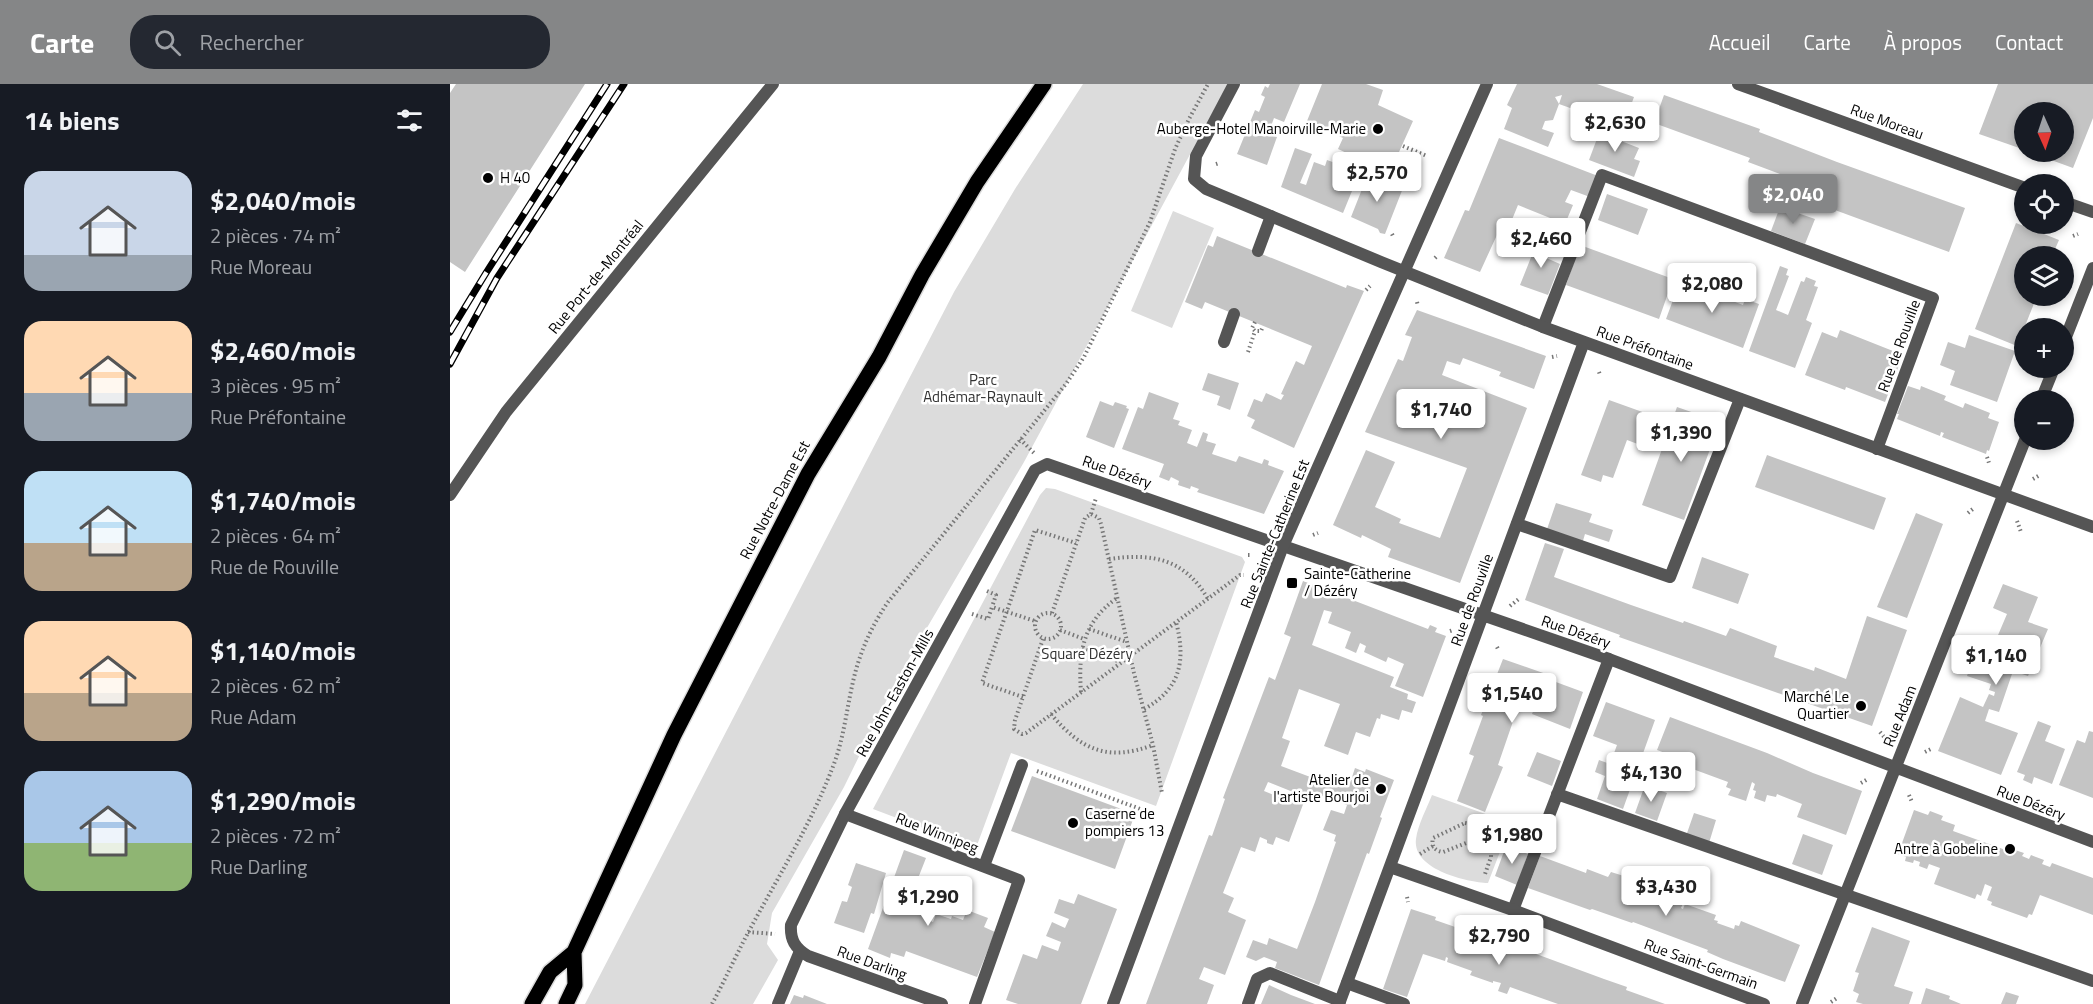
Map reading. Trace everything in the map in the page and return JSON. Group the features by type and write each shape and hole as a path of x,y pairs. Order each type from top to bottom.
{"main road":[{"name":"Rue Notre-Dame Est","path":"532,1004 550,972 574,952 674,735 808,474 879,357 922,275 977,182 1044,84"},
{"name":"Rue Notre-Dame Est","path":"567,1004 575,985 574,952"}],"street":[{"name":"Rue Port-de-Montréal","path":"450,495 506,412 772,84"},
{"name":"Rue Préfontaine","path":"1234,84 1196,156 1194,179 1206,189 1543,327 2093,528"},
{"name":"Rue Sainte-Catherine Est","path":"1113,1004 1283,546 1487,84"},
{"name":"Rue Moreau","path":"1738,84 2014,184"},
{"name":"Rue de Rouville","path":"1543,327 1602,175 1933,298 1877,449"},
{"path":"2074,205 2093,212"},
{"path":"1258,250 1271,216"},
{"path":"2073,318 2093,268"},
{"path":"1224,342 1234,314"},
{"name":"Rue de Rouville","path":"1340,1002 1584,342"},
{"path":"1516,524 1670,577 1740,399"},
{"name":"Rue Adam","path":"1802,1004 2021,450"},
{"name":"Rue Dézéry","path":"1044,465 1053,465 1609,659 2093,842"},
{"name":"Rue John-Easton-Mills","path":"778,1004 795,943 791,925 845,814 1035,470 1044,465"},
{"path":"1513,910 1609,659"},
{"path":"984,866 1022,765"},
{"path":"1557,794 2093,981"},
{"name":"Rue Winnipeg","path":"845,814 1019,880 975,1004"},
{"name":"Rue Saint-Germain","path":"1390,867 1513,910 1764,1004"},
{"name":"Rue Darling","path":"795,943 808,956 942,1004"},
{"path":"1248,1004 1257,979 1270,973 1340,1002"},
{"path":"1347,983 1404,1004"}],"path":[{"path":"712,1004 748,932 805,831 824,789 838,754 857,665 876,621 888,602 1066,384 1084,357 1150,222 1175,149 1209,84"},
{"path":"1403,146 1427,156"},
{"path":"2073,237 2078,234"},
{"path":"1248,352 1255,331 1252,328 1255,322"},
{"path":"1255,331 1261,332 1263,326"},
{"path":"1020,439 1032,450"},
{"path":"1987,457 1989,463"},
{"path":"2033,479 2040,475"},
{"path":"1052,613 1085,518 1091,514 1097,498"},
{"path":"1968,513 1974,508"},
{"path":"1091,514 1099,518 1101,524 1153,745 1162,793"},
{"path":"2017,521 2021,532"},
{"path":"1023,698 981,683 1035,530 1076,543"},
{"path":"1108,559 1140,556 1155,557 1168,562 1181,568 1192,577 1208,598"},
{"path":"1043,639 1014,724 1014,729 1018,732 1026,733 1208,598 1240,575 1244,575"},
{"path":"970,614 988,619 996,595 983,590"},
{"path":"1081,692 1080,665 1084,639 1099,614 1117,598"},
{"path":"1510,606 1520,598"},
{"path":"992,607 1035,621"},
{"path":"1052,613 1061,624 1060,630 1052,639 1043,639 1035,630 1035,621 1038,616 1052,613"},
{"path":"1143,709 1155,703 1165,694 1178,674 1182,661 1176,622"},
{"path":"1089,629 1127,642"},
{"path":"1060,630 1084,639"},
{"path":"1082,648 1121,662"},
{"path":"1051,714 1070,735 1095,750 1110,753 1125,752 1153,745"},
{"path":"1880,732 1885,738"},
{"path":"1924,752 1931,750"},
{"path":"1022,765 1154,814"},
{"path":"1861,783 1868,779"},
{"path":"1909,795 1912,802"},
{"path":"1474,840 1475,831 1470,824 1465,823 1433,838 1433,846 1439,852 1443,852 1474,840 1483,841 1491,848 1491,857 1485,874"},
{"path":"1420,854 1433,846"},
{"path":"748,932 795,943"},
{"path":"1831,1002 1837,998"}],"green space":[{"name":"Parc Adhémar-Raynault","path":"1083,84 1228,84 1024,462 897,679 844,787 772,913 767,944 778,960 753,1004 585,1004 954,292 1015,189"},
{"path":"1173,211 1214,228 1172,328 1131,311"},
{"name":"Square Dézéry","path":"1046,488 1055,489 1242,557 1245,562 1156,806 1011,753 976,848 873,809 1040,495"},
{"path":"1432,795 1511,823 1488,883 1454,877 1431,866 1422,858 1417,849 1416,839"}],"building":[{"name":"H 40","path":"456,84 585,84 465,272 450,262 450,93"},
{"path":"1270,84 1300,84 1284,122 1274,118 1268,134 1277,137 1267,165 1237,154 1255,110 1259,112 1265,97 1261,95 1265,86 1268,88"},
{"path":"1322,84 1366,84 1383,90 1378,105 1413,121 1390,172 1363,160 1360,166 1348,161 1351,155 1338,149 1343,138 1307,121"},
{"path":"1517,84 1597,84 1634,97 1623,127 1559,104 1553,120 1545,121 1542,129 1554,133 1548,147 1504,129 1512,108 1507,105","holes":["1562,95 1559,104 1555,97"]},
{"path":"1998,84 2093,84 2093,118 2073,168 2056,162 2074,162 2074,102 2014,102 2014,146 1979,134"},
{"path":"1664,95 1760,129 1759,132 1837,162 1965,208 1949,252 1824,206 1821,204 1825,191 1748,162 1750,158 1654,123"},
{"path":"1601,128 1623,137 1621,141 1639,148 1634,159 1640,161 1634,177 1589,160"},
{"path":"1499,138 1598,176 1590,197 1571,190 1565,202 1573,205 1565,224 1518,205 1509,227 1502,224 1480,272 1444,258 1465,210 1469,211"},
{"path":"1295,148 1312,154 1300,183 1306,185 1314,162 1325,166 1327,160 1341,165 1335,184 1352,191 1343,213 1281,187"},
{"path":"1368,174 1403,188 1385,234 1351,217"},
{"path":"1607,194 1648,209 1638,235 1598,220"},
{"path":"1780,207 1815,219 1805,244 1771,231"},
{"path":"2014,228 2014,234 2044,234 2059,240 2056,246 2014,246 2014,306 2033,306 2028,318 2014,318 2014,345 1975,329"},
{"path":"1540,235 1552,239 1544,257 1560,264 1548,295 1520,285"},
{"path":"1217,236 1346,288 1347,285 1364,291 1294,448 1251,428 1255,420 1247,416 1254,399 1262,402 1266,393 1281,400 1284,395 1281,394 1296,361 1304,365 1312,346 1205,302 1202,309 1185,302 1208,245 1213,247"},
{"path":"1580,245 1673,279 1659,319 1566,285"},
{"path":"1780,266 1788,269 1786,275 1789,276 1776,310 1788,315 1801,281 1804,282 1806,277 1816,281 1814,286 1818,287 1806,320 1812,323 1795,368 1749,351"},
{"path":"1680,281 1743,305 1745,299 1759,304 1743,348 1666,319"},
{"path":"1417,310 1546,356 1534,389 1499,376 1501,372 1463,358 1460,365 1447,361 1442,375 1527,408 1460,583 1388,557 1391,549 1362,535 1361,538 1333,525 1366,450 1395,462 1375,507 1401,519 1399,523 1440,538 1467,468 1365,432 1398,359 1403,361 1412,337 1405,335"},
{"path":"1840,330 1893,351 1891,356 1901,360 1885,402 1805,375 1822,332 1837,338"},
{"path":"1969,335 2014,351 1997,402 1950,385 1955,371 1940,365 1948,342 1965,348"},
{"path":"1208,373 1239,383 1230,410 1217,405 1220,396 1202,390"},
{"path":"1908,386 1920,390 1921,386 1946,396 1944,400 1963,408 1965,403 1990,413 1988,418 1999,422 1989,451 1987,450 1986,454 1942,437 1944,433 1941,432 1940,436 1897,419"},
{"path":"1149,392 1179,403 1173,419 1180,421 1178,425 1192,430 1187,443 1197,447 1203,432 1208,434 1206,441 1216,444 1212,454 1236,462 1239,456 1262,464 1264,459 1269,461 1268,465 1284,471 1264,514 1197,492 1199,489 1191,486 1190,489 1178,485 1179,481 1171,477 1169,481 1159,477 1164,464 1122,449 1138,407 1143,409"},
{"path":"1609,400 1662,419 1651,449 1627,440 1613,478 1603,475 1601,482 1581,475"},
{"path":"1100,401 1113,406 1115,402 1129,409 1114,448 1086,437"},
{"path":"1677,407 1720,422 1684,520 1642,505"},
{"path":"1767,455 1886,498 1874,530 1755,487"},
{"path":"1556,503 1592,514 1589,522 1613,530 1609,542 1585,534 1582,544 1546,532"},
{"path":"1916,513 1943,524 1907,618 1877,607"},
{"path":"1545,543 1564,549 1554,577 1726,636 1730,628 1777,646 1774,657 1814,671 1815,667 1846,679 1867,616 1907,630 1872,726 1619,637 1620,635 1525,600"},
{"path":"1702,557 1749,574 1738,604 1692,588"},
{"path":"1303,581 1428,629 1430,625 1437,628 1435,632 1446,636 1423,697 1395,686 1404,664 1388,657 1386,662 1364,652 1366,646 1360,643 1356,653 1345,648 1351,632 1328,623 1332,612 1324,610 1312,645 1394,677 1390,687 1408,694 1407,699 1416,702 1412,713 1402,710 1399,720 1381,714 1380,719 1377,718 1370,737 1356,732 1348,755 1324,746 1340,704 1299,689 1282,738 1290,741 1281,766 1313,778 1315,774 1349,786 1355,768 1365,772 1366,769 1394,780 1369,854 1367,853 1319,985 1275,968 1277,962 1264,957 1256,961 1246,957 1253,940 1267,945 1269,938 1297,949 1315,902 1336,842 1334,841 1336,835 1323,830 1331,810 1344,814 1347,805 1308,791 1289,842 1276,837 1273,845 1260,837 1255,852 1241,847 1223,893 1234,898 1228,912 1246,920 1225,975 1204,967 1199,979 1214,985 1207,1004 1146,1004 1209,835 1212,836 1225,799 1223,798 1269,677 1275,680 1291,637 1284,634","holes":["1268,782 1298,794 1294,803 1264,791"]},
{"path":"2003,584 2038,597 2028,622 2048,629 2028,676 2013,671 1999,712 1989,709 1985,721 2018,733 2001,775 1938,751 1960,697 1983,707 1989,694 1994,696 1995,692 1989,690 1991,684 1967,676 1974,656 1987,661 2007,614 1993,608"},
{"path":"1503,659 1546,674 1545,678 1583,692 1570,729 1532,714 1534,709 1519,704 1498,765 1503,767 1485,812 1457,801 1474,756 1469,754 1483,716 1481,715"},
{"path":"1606,702 1655,720 1623,809 1597,799 1605,776 1595,772 1599,760 1610,764 1617,745 1593,736"},
{"path":"1670,717 1862,791 1846,835 1797,817 1802,804 1777,794 1776,797 1767,795 1765,802 1754,798 1756,791 1753,790 1755,784 1752,782 1746,801 1728,795 1731,789 1726,787 1728,782 1690,768 1692,763 1657,750"},
{"path":"2038,721 2051,726 2045,741 2065,749 2052,784 2034,777 2032,784 2023,780 2025,775 2017,772"},
{"path":"2089,731 2093,732 2093,798 2059,785 2077,740 2085,743"},
{"path":"1537,752 1561,761 1552,786 1527,776"},
{"name":"Caserne de pompiers 13","path":"1032,776 1135,814 1115,869 1011,831"},
{"path":"1645,785 1667,793 1657,821 1635,813"},
{"path":"1914,810 1928,815 1930,811 1943,816 1941,820 1955,825 1953,831 2014,853 2015,850 2024,853 2022,856 2029,859 2031,855 2044,860 2042,864 2050,867 2052,863 2093,878 2093,915 2040,895 2032,915 2029,914 2027,918 1991,905 1992,902 1987,900 1992,887 1985,884 1981,896 1977,894 1975,899 1934,884 1940,868 1929,864 1927,869 1919,866 1920,862 1905,861 1906,857 1898,854"},
{"path":"1694,813 1716,820 1709,843 1686,836"},
{"path":"1803,834 1833,845 1822,875 1792,864"},
{"path":"1506,846 1528,854 1517,885 1495,876"},
{"path":"904,850 926,858 906,909 928,916 926,919 933,922 936,914 963,920 967,910 988,918 984,927 995,932 977,977 906,951 904,957 891,953 890,958 868,949"},
{"path":"1540,856 1586,873 1587,869 1608,877 1611,872 1627,877 1626,880 1683,903 1681,908 1683,909 1685,904 1716,915 1714,920 1718,921 1717,923 1734,929 1735,925 1739,926 1741,921 1800,945 1785,982 1633,922 1590,910 1528,888"},
{"path":"856,863 886,873 874,914 871,913 864,933 834,923 842,901 847,902 852,887 848,885"},
{"path":"1078,894 1117,909 1081,1004 1018,1004 1006,1000 1023,954 1037,959 1042,945 1058,951 1061,942 1046,936 1052,922 1065,928 1069,919 1054,913 1059,899 1074,904"},
{"path":"1411,909 1436,917 1435,920 1484,937 1485,935 1627,987 1626,990 1665,1004 1558,1004 1510,987 1507,994 1498,991 1501,983 1493,981 1493,983 1470,975 1472,971 1447,962 1446,957 1445,961 1423,954 1407,997 1383,989"},
{"path":"1872,927 1910,941 1894,986 1913,992 1909,1004 1856,1002 1859,994 1853,991 1859,973 1855,972"},
{"path":"1269,985 1291,995 1315,1004 1261,1004"},
{"path":"1926,988 1950,996 1949,999 1961,1004 1921,1004"},
{"path":"2006,992 2019,996 2016,1004 2001,1004"},
{"path":"794,995 803,998 804,995 827,1004 790,1004"}],"railway":[{"path":"450,332 607,84"},
{"path":"450,364 497,278 624,84"}],"place":[{"name":"Auberge-Hotel Manoirville-Marie","path":"1378,129"},
{"name":"H 40","path":"488,178"},
{"name":"Sainte-Catherine / Dézéry","path":"1292,583"},
{"name":"Marché Le Quartier","path":"1861,706"},
{"name":"Atelier de l'artiste Bourjoi","path":"1381,789"},
{"name":"Caserne de pompiers 13","path":"1073,823"},
{"name":"Antre à Gobeline","path":"2010,849"}]}
